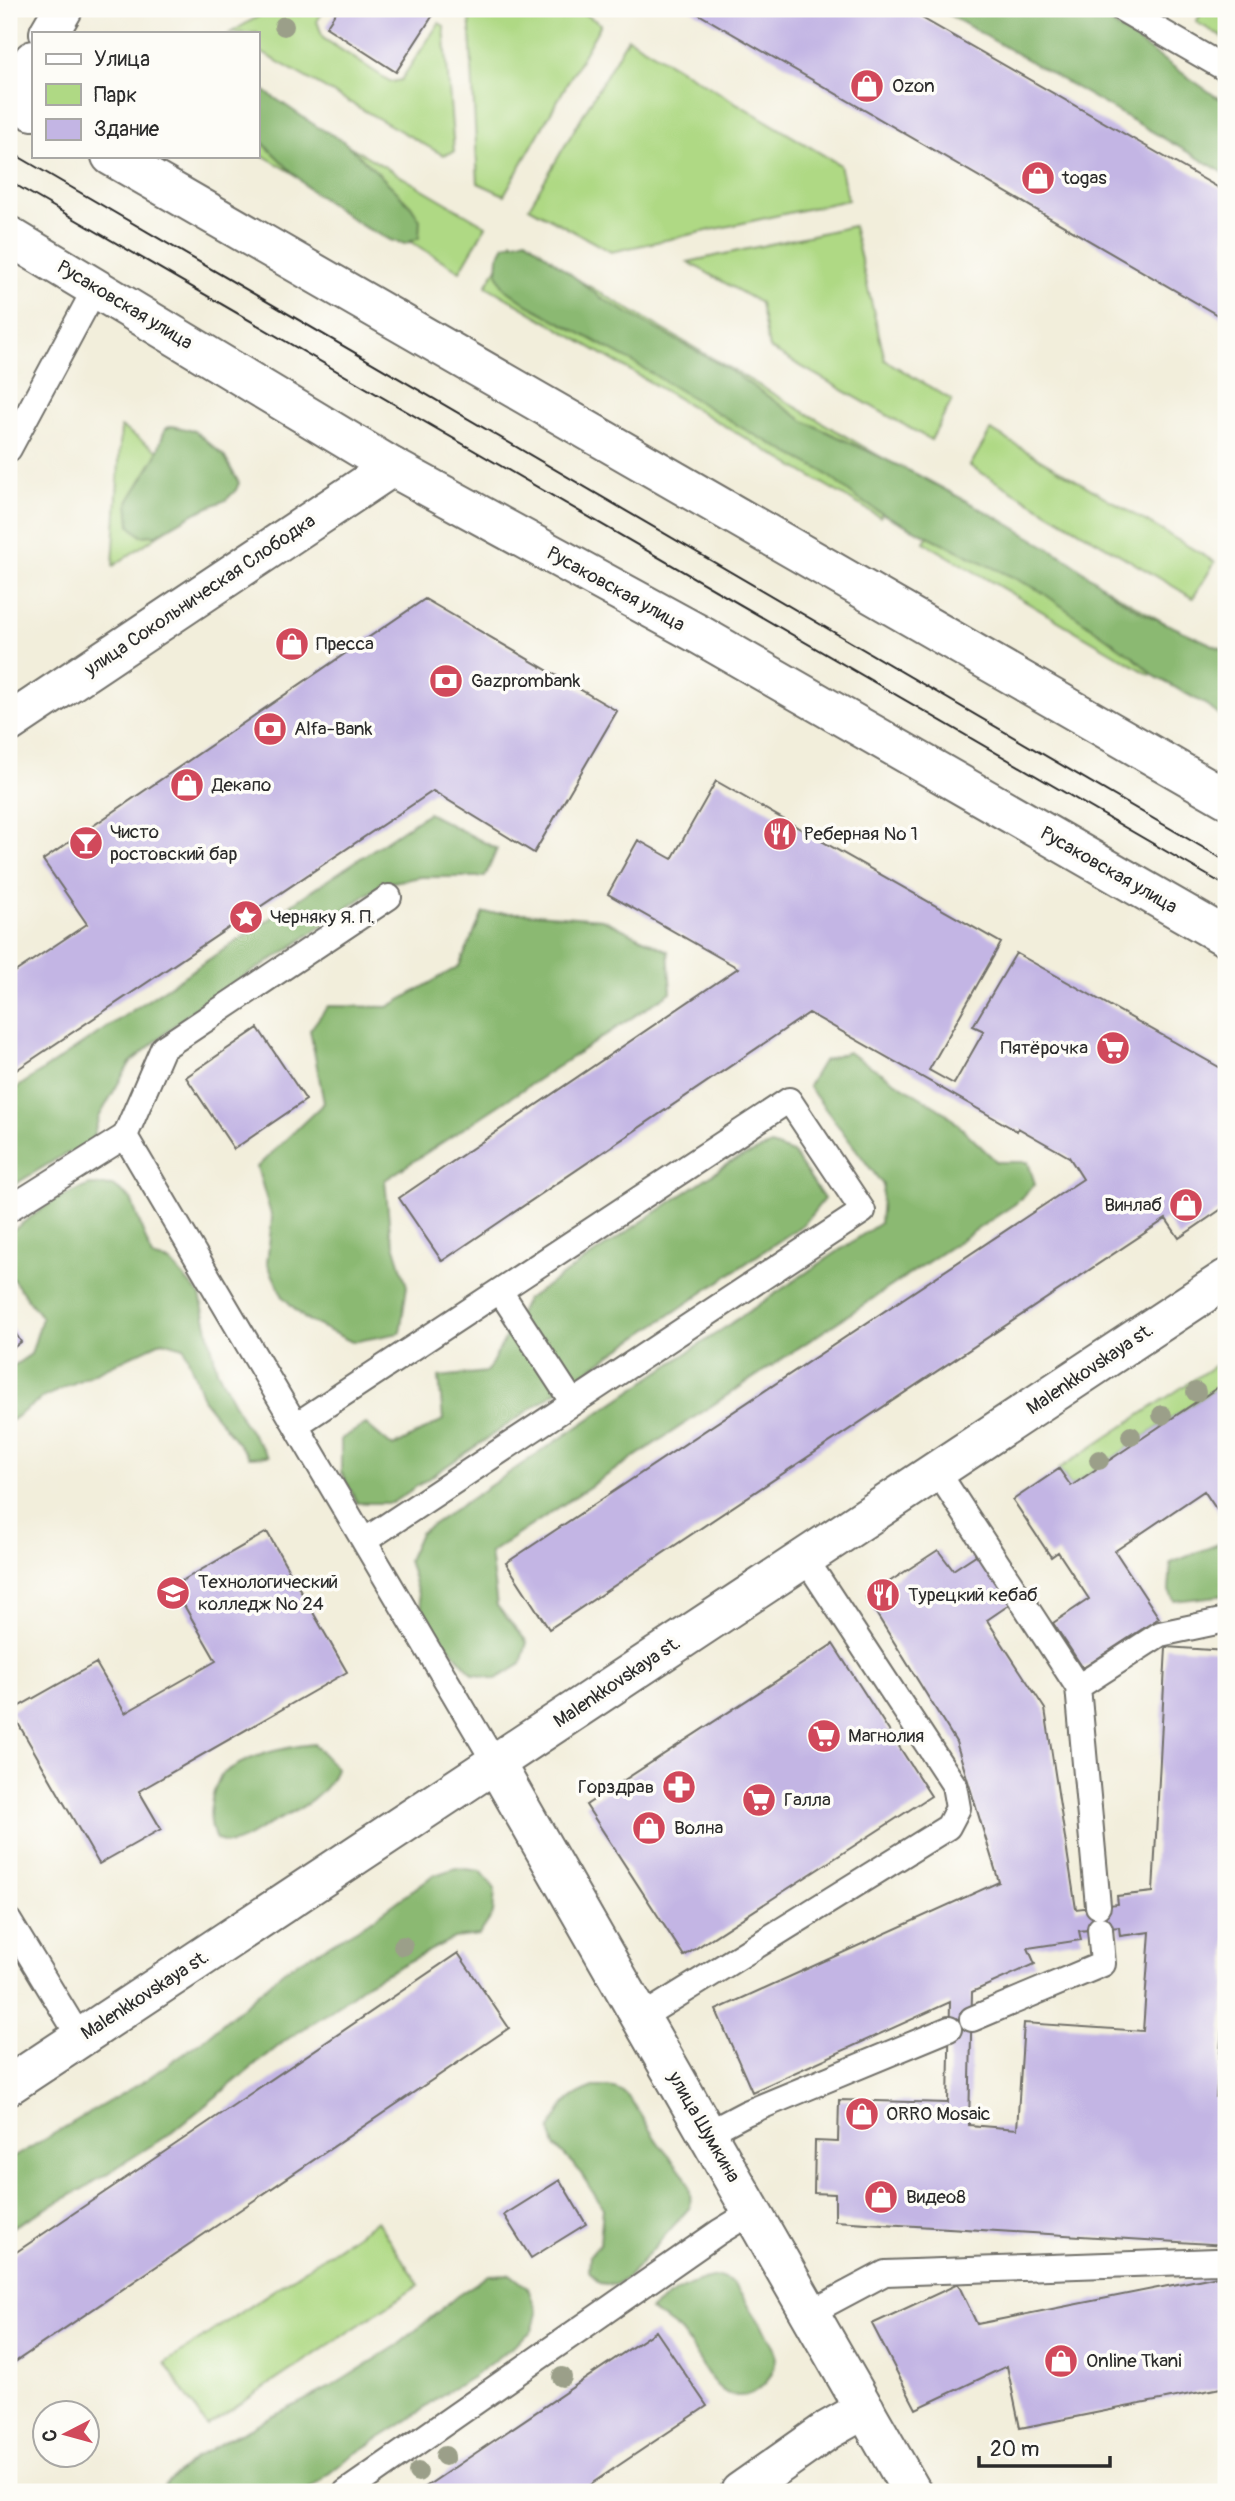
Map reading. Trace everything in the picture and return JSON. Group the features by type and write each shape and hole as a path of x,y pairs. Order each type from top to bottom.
{"street":[{"path":"50,32 63,9"},
{"path":"15,102 32,62"},
{"path":"114,158 1226,798"},
{"name":"Русаковская улица","path":"9,236 392,467 700,635 1226,937"},
{"name":"улица Сокольническая Слободка","path":"9,723 392,467"},
{"name":"Malenkkovskaya st.","path":"9,2085 1226,1279"},
{"name":"улица Шумкина","path":"495,1763 912,2492"},
{"path":"740,2492 828,2430 865,2409"}],"lane":[{"path":"1122,9 1226,69"},
{"path":"9,449 96,287"},
{"path":"9,1209 125,1136 163,1048 389,897"},
{"path":"296,1425 789,1100 863,1211 364,1541"},
{"path":"125,1136 495,1763"},
{"path":"499,1291 573,1403"},
{"path":"708,2133 746,2113 1103,1964 1078,1687 937,1471"},
{"path":"642,2017 948,1827 958,1808 954,1785 805,1558"},
{"path":"1078,1687 1160,1634 1226,1620"},
{"path":"9,1921 80,2038"},
{"path":"346,2492 752,2211"},
{"path":"810,2313 885,2273 1226,2262"}],"green space":[{"path":"271,9 325,9 317,21 323,38 391,82 401,80 439,23 444,26 454,152 443,155 259,51 259,32 232,32"},
{"path":"469,9 576,9 601,24 504,195 478,183"},
{"path":"939,9 1091,9 1226,102 1226,174"},
{"path":"1204,9 1226,9 1226,39 1196,22"},
{"path":"628,38 840,165 848,200 611,252 529,207"},
{"path":"259,87 343,141 378,173 411,206 420,220 419,238 405,244 390,240 362,226 309,189 259,139"},
{"path":"259,93 486,226 460,271 259,153"},
{"path":"853,226 885,360 952,400 931,440 769,348 760,303 688,262"},
{"path":"526,239 601,298 726,368 804,421 916,474 1000,519 1067,559 1143,613 1226,651 1226,721 1205,704 1156,677 1132,656 1039,590 885,515 858,499 821,470 749,432 626,358 528,305 504,288 497,273 498,257 505,245"},
{"path":"512,241 907,472 880,517 486,286"},
{"path":"172,426 195,431 224,456 239,483 226,500 197,512 156,535 141,536 130,526 128,502 156,456 165,429"},
{"path":"121,427 221,492 113,566"},
{"path":"991,430 1215,562 1193,598 970,466"},
{"path":"950,497 1177,630 1150,675 924,542"},
{"path":"428,813 497,849 485,877 421,877 382,884 283,953 202,1002 130,1063 99,1117 91,1143 60,1157 9,1188 9,1093"},
{"path":"483,913 602,919 668,951 671,992 385,1180 390,1231 407,1286 400,1333 352,1342 305,1319 283,1297 267,1263 272,1218 257,1167 324,1103 310,1030 328,1006 388,1007 459,966"},
{"path":"848,1052 947,1114 997,1162 1028,1162 1035,1184 1015,1204 490,1553 497,1606 527,1642 521,1664 496,1679 473,1674 426,1621 408,1560 420,1533 880,1223 883,1185 808,1086 823,1061"},
{"path":"771,1145 793,1153 824,1199 804,1224 392,1503 357,1503 341,1472 341,1439 366,1424 393,1447 443,1420 439,1377 487,1372 526,1300 729,1163"},
{"path":"90,1185 113,1186 131,1199 152,1257 170,1262 200,1295 217,1370 244,1423 268,1456 249,1457 204,1401 184,1347 163,1341 42,1398 9,1422 9,1369 31,1354 42,1318 9,1274 9,1233 56,1199"},
{"path":"1226,1358 1226,1382 1071,1486 1059,1469"},
{"path":"1226,1538 1226,1595 1174,1601 1169,1591 1171,1563 1221,1543"},
{"path":"314,1744 336,1768 332,1779 317,1796 298,1810 241,1840 230,1843 216,1840 210,1815 214,1791 221,1775 265,1753"},
{"path":"456,1868 481,1871 495,1889 493,1914 479,1935 454,1938 367,1983 286,2040 171,2133 86,2187 9,2229 9,2160 147,2079 208,2036 285,1970 372,1920 432,1876"},
{"path":"594,2087 617,2089 629,2098 661,2147 680,2169 690,2195 690,2207 628,2277 615,2285 599,2283 589,2271 590,2255 600,2243 603,2208 578,2169 555,2146 550,2130 571,2098"},
{"path":"377,2221 419,2285 207,2426 165,2363"},
{"path":"510,2274 528,2288 537,2313 532,2331 473,2377 347,2459 306,2492 156,2492 195,2458 331,2387 398,2345 457,2296 489,2275"},
{"path":"720,2277 731,2282 737,2289 775,2348 774,2367 765,2384 740,2396 723,2391 709,2376 681,2332 650,2310 683,2288"}],"building":[{"path":"338,9 437,9 396,72 326,27"},
{"path":"690,9 906,9 1226,192 1226,320"},
{"path":"425,599 617,711 534,853 433,791 9,1075 9,976 87,924 43,860"},
{"path":"716,781 1001,943 929,1070 954,1084 984,1031 973,1026 1016,953 1226,1071 1226,1206 1179,1238 1166,1219 549,1629 506,1563 1083,1179 1069,1157 1018,1128 1017,1131 809,1013 442,1261 399,1198 738,968 608,894 638,840 672,859"},
{"path":"258,1028 306,1100 234,1149 186,1077"},
{"path":"9,1323 21,1342 9,1351"},
{"path":"1226,1382 1226,1508 1219,1513 1204,1491 1115,1551 1159,1618 1083,1668 1053,1623 1089,1599 1058,1552 1051,1557 1013,1500 1059,1469 1071,1486"},
{"path":"267,1532 347,1672 139,1791 161,1829 99,1864 11,1711 96,1663 125,1713 216,1661 173,1586"},
{"path":"938,1550 953,1570 979,1553 1012,1603 987,1620 1045,1709 1076,1909 1118,1904 1117,1896 1153,1892 1166,1647 1226,1651 1226,1982 1216,2097 1226,2099 1226,2245 835,2221 835,2194 814,2193 815,2141 838,2142 839,2100 948,2103 950,2002 752,2092 716,2010 999,1882 956,1742 866,1597","holes":["1119,1927 1120,1936 1150,1932 1143,2031 1024,2023 1017,2129 969,2125 972,1992 1035,1964 1028,1948 1081,1940 1079,1931"]},
{"name":"Галла","path":"833,1644 931,1796 684,1956 586,1805"},
{"path":"458,1953 509,2028 9,2366 9,2257"},
{"path":"560,2180 586,2224 531,2258 504,2215"},
{"path":"1218,2276 1226,2316 1226,2387 1020,2428 1007,2366 916,2409 872,2324 958,2284 977,2324"},
{"path":"656,2331 707,2406 579,2492 418,2492"}],"tram line":[{"path":"9,151 1226,861"},
{"path":"9,181 1226,886"}],"place":[{"name":"Ozon","path":"867,86"},
{"name":"togas","path":"1038,178"},
{"name":"Пресса","path":"292,644"},
{"name":"Gazprombank","path":"446,681"},
{"name":"Alfa-Bank","path":"270,729"},
{"name":"Декапо","path":"187,785"},
{"name":"Реберная № 1","path":"780,834"},
{"name":"Чисто ростовский бар","path":"86,843"},
{"name":"Черняку Я. П.","path":"246,917"},
{"name":"Пятёрочка","path":"1113,1048"},
{"name":"Винлаб","path":"1186,1205"},
{"name":"Технологический колледж № 24","path":"173,1593"},
{"name":"Турецкий кебаб","path":"883,1595"},
{"name":"Магнолия","path":"824,1736"},
{"name":"Горздрав","path":"679,1787"},
{"name":"Галла","path":"759,1800"},
{"name":"Волна","path":"649,1828"},
{"name":"ORRO Mosaic","path":"862,2114"},
{"name":"Видео8","path":"881,2197"},
{"name":"Online Tkani","path":"1061,2361"}]}
